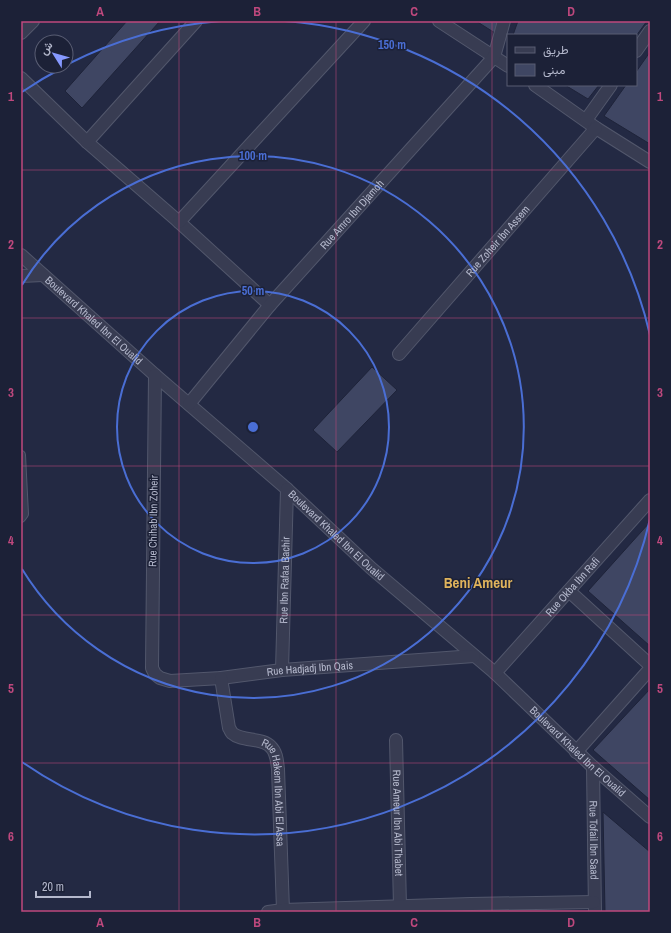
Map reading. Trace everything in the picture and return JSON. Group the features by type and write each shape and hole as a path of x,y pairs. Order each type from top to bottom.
{"street":[{"path":"21,33 33,21"},
{"path":"87,142 196,21"},
{"path":"179,222 364,21"},
{"path":"439,21 507,65"},
{"name":"Rue Amro Ibn Djamoh","path":"189,404 270,305 494,57 504,21"},
{"path":"637,50 650,31"},
{"path":"21,78 87,142 179,222 270,305"},
{"path":"536,86 596,128 650,162"},
{"path":"586,120 610,86"},
{"name":"Rue Zoheir Ibn Assem","path":"399,354 596,128"},
{"name":"Boulevard Khaled Ibn El Oualid","path":"21,255 155,375 288,489 371,568 495,673 576,752 650,817"},
{"path":"21,276 43,275"},
{"name":"Rue Chihab Ibn Zoheir","path":"152,668 155,375"},
{"name":"Rue Ibn Rafaa Bachir","path":"282,670 288,489"},
{"name":"Rue Okba Ibn Rafi","path":"495,673 650,500"},
{"path":"569,591 650,665"},
{"name":"Rue Hadjadj Ibn Qais","path":"152,668 155,674 160,678 170,681 221,678 282,670 474,656"},
{"path":"576,752 650,669"},
{"name":"Rue Hakem Ibn Abi El Assa","path":"221,678 229,728 239,737 265,743 272,748 276,755 278,769 283,910"},
{"name":"Rue Ameur Ibn Abi Thabet","path":"396,740 400,906"},
{"name":"Rue Tofail Ibn Saad","path":"593,767 594,907"},
{"path":"268,912 283,910 352,910 400,906 471,908 594,907"}],"lane":[{"path":"21,455 24,514 21,518"}],"building":[{"path":"127,21 160,21 82,108 65,91"},
{"path":"476,21 498,21 495,33"},
{"path":"518,21 647,21 637,35 513,34"},
{"path":"650,52 650,144 604,116 625,86 637,86 637,71"},
{"path":"567,86 598,86 588,99"},
{"path":"372,367 397,390 337,452 313,430"},
{"path":"650,522 650,646 588,591"},
{"path":"650,689 650,800 593,750"},
{"path":"603,812 650,852 650,912 605,912"}],"district":[{"name":"Beni Ameur","path":"478,582"}]}
